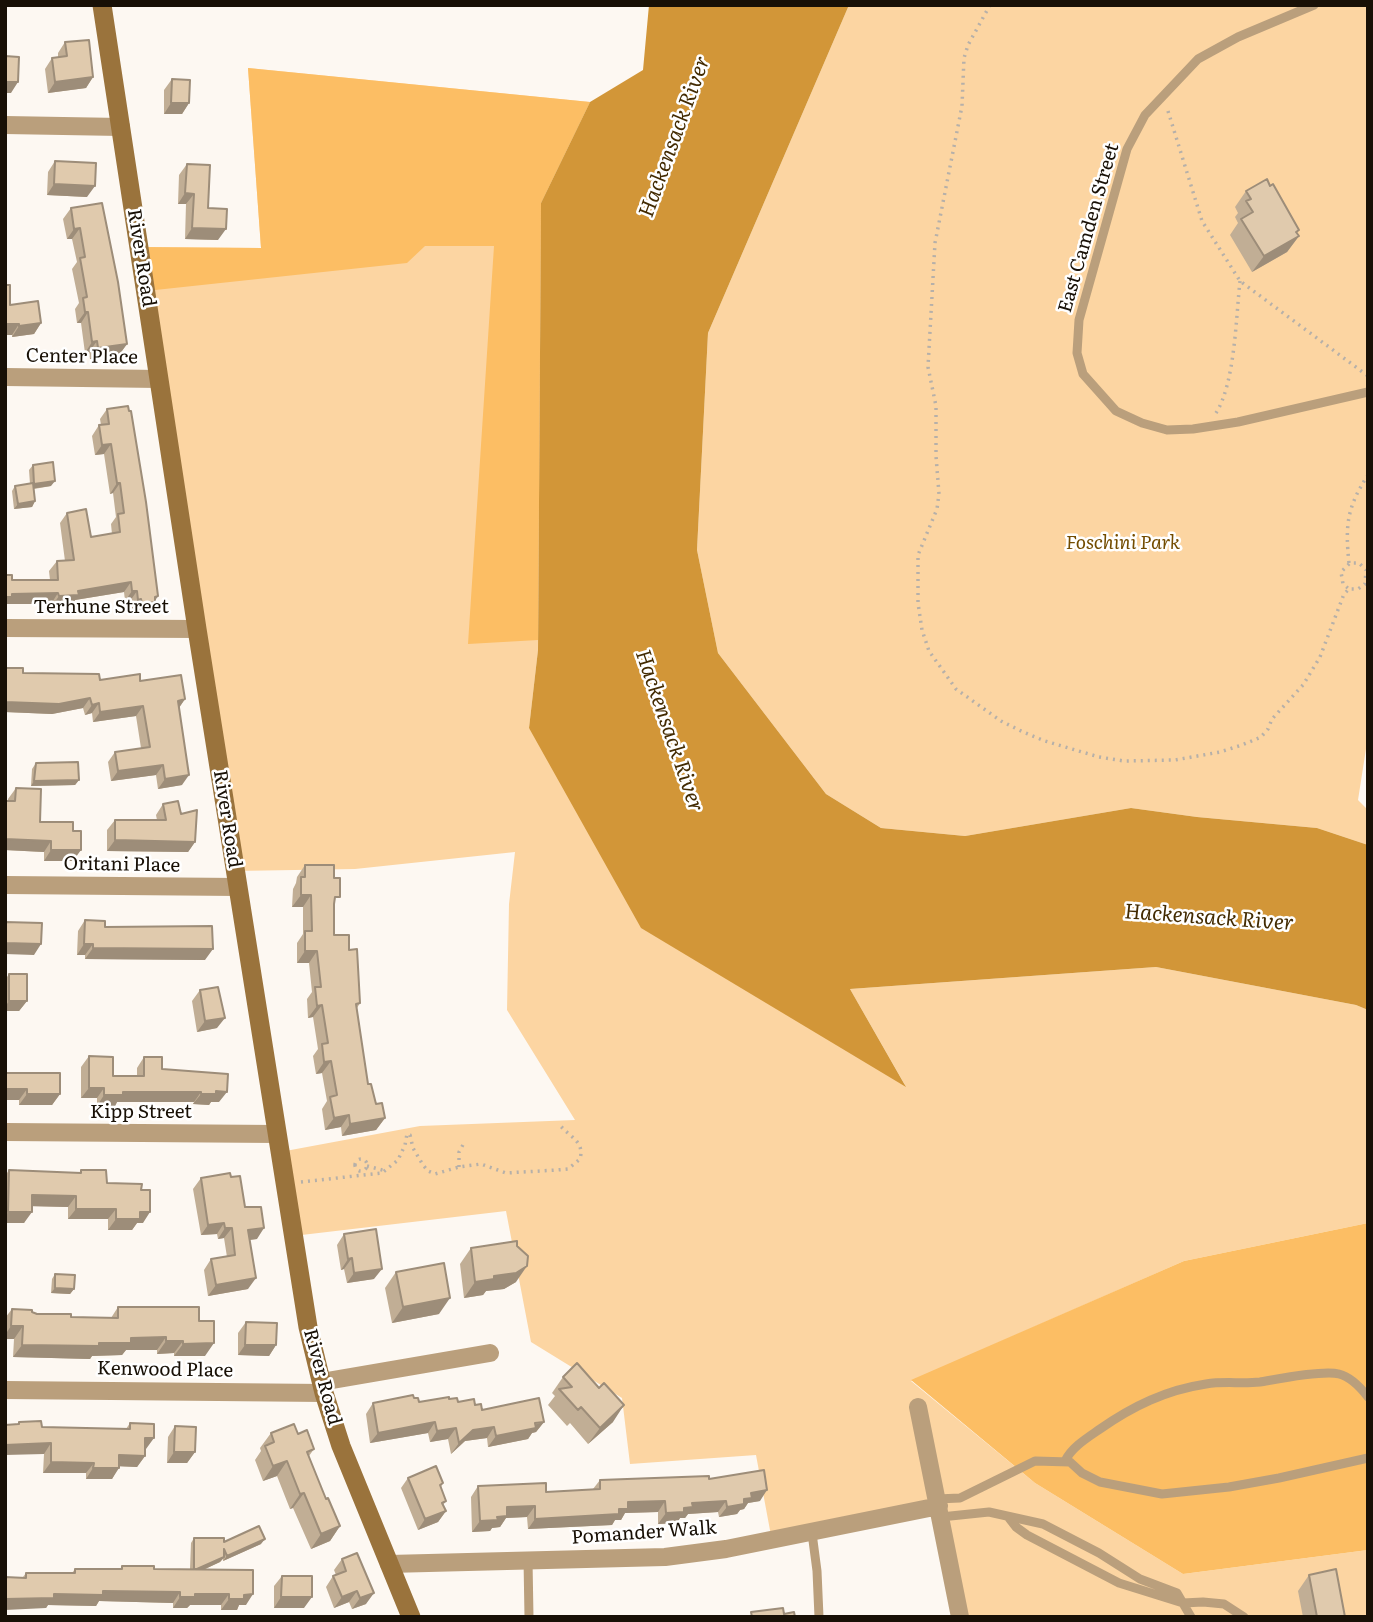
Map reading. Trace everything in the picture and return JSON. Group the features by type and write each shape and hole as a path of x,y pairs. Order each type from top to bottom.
{"main road":[{"name":"River Road","path":"102,5 237,887 308,1327 341,1446 411,1617"}],"street":[{"path":"5,125 121,127"},
{"name":"Center Place","path":"5,377 159,379"},
{"name":"Terhune Street","path":"5,628 197,629"},
{"name":"Oritani Place","path":"5,885 237,887"},
{"name":"Kipp Street","path":"5,1132 277,1134"},
{"name":"Kenwood Place","path":"5,1390 323,1387 490,1353"},
{"path":"918,1407 960,1617"},
{"name":"Pomander Walk","path":"389,1564 665,1557 726,1549 939,1507"}],"lane":[{"name":"East Camden Street","path":"1314,5 1238,37 1198,59 1145,115 1127,149 1079,320 1077,353 1083,374 1116,411 1142,423 1167,430 1250,420 1368,392"},
{"path":"1065,1461 1084,1439 1116,1417 1149,1399 1184,1388 1208,1383 1248,1383 1292,1376 1339,1374 1359,1385 1368,1397"},
{"path":"939,1507 1035,1461 1070,1462 1082,1473 1100,1482 1162,1494 1229,1487 1368,1458"},
{"path":"939,1507 1025,1518 1043,1524 1099,1553 1140,1579 1177,1593 1191,1617"},
{"path":"1009,1518 1027,1535 1105,1577 1183,1603 1224,1604 1244,1617"},
{"path":"812,1533 819,1617"},
{"path":"528,1560 529,1617"}],"path":[{"path":"990,5 968,44 964,58 962,106 935,243 928,367 936,407 939,494 937,509 918,555 918,603 922,630 929,651 942,673 956,689 1001,721 1045,741 1099,757 1124,761 1188,758 1242,746 1261,737 1272,719 1303,685 1320,657 1339,603 1349,589"},
{"path":"1164,95 1202,221 1240,281 1368,376"},
{"path":"1207,427 1222,404 1228,384 1240,281"},
{"path":"1350,563 1346,527 1349,510 1368,475"},
{"path":"1350,563 1359,564 1366,570 1367,585 1349,589 1340,576 1343,568 1350,563"},
{"path":"285,1184 359,1173 377,1175 386,1171 401,1155 407,1134 430,1173 439,1174 459,1167 481,1164 506,1173 568,1169 580,1159 581,1147 559,1124"},
{"path":"459,1167 459,1152 464,1143"},
{"path":"359,1173 355,1166 357,1160 364,1160 367,1166 386,1171"},
{"path":"359,1173 367,1166"}],"green space":[{"name":"Foschini Park","path":"849,5 1368,5 1368,736 1358,800 1368,810 1368,845 1317,828 1131,808 965,836 881,828 826,794 718,653 697,550 708,333"},
{"path":"248,68 590,102 541,203 538,650 529,728 905,1085 850,989 1156,967 1356,1005 1368,1010 1368,1223 1184,1261 911,1381 1035,1483 1183,1574 1368,1550 1368,1617 960,1617 939,1506 772,1541 756,1455 630,1464 622,1398 531,1342 506,1211 293,1236 280,1152 420,1126 575,1120 507,1010 509,904 515,852 355,869 235,871 139,247 261,248"}],"shaded area":[{"path":"248,68 590,102 541,203 538,640 468,644 494,246 425,246 407,263 146,291 139,247 261,248"},
{"path":"1368,1223 1368,1550 1183,1574 1035,1483 911,1380 1184,1261"}],"water":[{"name":"Hackensack River","path":"649,5 849,5 708,333 697,550 718,653 826,794 881,828 965,836 1131,808 1317,828 1368,845 1368,1010 1356,1005 1156,967 850,989 906,1087 641,928 529,728 538,650 541,203 590,102 643,70"}],"building":[{"path":"89,40 93,77 55,82 52,58 67,56 65,42"},
{"path":"5,56 19,57 18,82 5,82"},
{"path":"172,79 190,80 189,103 171,103"},
{"path":"55,161 96,163 95,186 54,184"},
{"path":"187,164 210,165 208,208 227,209 226,229 192,228 194,194 185,193"},
{"path":"1267,179 1270,186 1273,184 1299,230 1296,232 1299,236 1264,256 1241,219 1253,212 1246,201 1251,199 1246,191"},
{"path":"102,203 127,344 98,348 97,341 92,342 88,312 85,312 83,298 87,297 80,258 85,257 80,228 74,229 71,208"},
{"path":"5,285 10,285 10,305 38,301 41,323 19,326 5,324"},
{"path":"128,406 146,502 158,596 155,597 155,602 142,604 141,599 138,600 137,591 132,591 131,582 78,591 79,595 12,594 12,597 5,597 5,575 12,575 12,580 58,580 57,561 74,560 67,513 86,509 91,537 120,532 118,514 124,513 120,483 117,483 111,444 102,445 99,425 109,424 107,409"},
{"path":"53,462 55,481 34,484 33,465"},
{"path":"33,483 35,501 18,504 15,486"},
{"path":"5,668 23,668 23,673 99,674 100,680 140,674 140,681 181,675 185,699 178,701 189,775 165,779 163,765 118,771 115,752 150,747 143,706 100,712 99,703 92,705 90,698 59,704 5,702"},
{"path":"78,762 79,780 34,781 36,763"},
{"path":"16,788 41,789 40,822 73,822 73,831 81,831 81,850 51,850 51,841 5,839 5,801 15,801"},
{"path":"178,801 181,814 197,810 195,842 115,840 115,820 166,820 163,804"},
{"path":"305,865 334,865 334,878 340,878 340,897 335,897 334,904 334,935 349,935 349,950 357,949 360,1003 356,1004 368,1084 371,1084 376,1104 382,1103 385,1118 350,1124 349,1115 334,1118 330,1097 337,1095 331,1061 324,1062 322,1044 328,1043 322,1005 317,1006 315,987 321,987 317,951 305,951 305,931 312,931 311,895 301,895 301,877 305,877"},
{"path":"85,920 105,921 105,927 212,926 213,949 93,948 93,944 84,944"},
{"path":"5,922 42,923 41,944 5,943"},
{"path":"9,974 27,974 27,1001 9,1001"},
{"path":"218,987 225,1018 205,1021 200,990"},
{"path":"89,1056 113,1057 113,1076 144,1076 144,1057 162,1057 162,1069 228,1074 227,1092 123,1092 123,1095 104,1095 104,1088 89,1088"},
{"path":"5,1073 60,1073 60,1094 27,1094 27,1089 5,1089"},
{"path":"9,1170 81,1173 81,1170 106,1170 107,1183 142,1184 141,1190 150,1190 150,1212 140,1212 140,1219 116,1219 116,1209 76,1209 76,1196 32,1195 32,1212 8,1212"},
{"path":"230,1173 231,1177 240,1176 245,1207 261,1207 264,1228 248,1230 256,1278 216,1285 211,1259 235,1255 232,1228 225,1228 224,1223 208,1225 201,1178"},
{"path":"376,1229 382,1269 354,1273 352,1258 348,1259 344,1234"},
{"path":"517,1241 517,1246 528,1256 527,1266 516,1273 475,1282 471,1248"},
{"path":"444,1263 450,1298 403,1307 396,1272"},
{"path":"55,1274 75,1275 74,1289 55,1288"},
{"path":"118,1307 199,1307 199,1321 214,1321 214,1343 183,1344 183,1341 166,1341 166,1337 131,1338 131,1343 99,1343 99,1346 22,1345 23,1326 11,1326 12,1309 32,1310 37,1314 71,1314 71,1317 118,1318"},
{"path":"246,1322 277,1323 276,1345 245,1345"},
{"path":"577,1363 599,1388 604,1383 624,1405 600,1428 581,1407 578,1410 559,1389 572,1387 563,1377"},
{"path":"413,1395 419,1402 449,1397 457,1398 458,1402 474,1399 475,1405 481,1404 482,1410 539,1398 544,1422 535,1423 536,1428 496,1436 494,1427 473,1430 459,1443 456,1428 437,1431 435,1422 378,1433 373,1403"},
{"path":"41,1421 42,1427 130,1429 130,1423 154,1424 154,1438 145,1438 145,1456 119,1455 119,1468 93,1468 94,1463 51,1462 51,1443 5,1445 5,1425"},
{"path":"294,1424 298,1434 307,1430 314,1449 307,1452 340,1526 321,1534 304,1493 300,1494 287,1461 273,1466 265,1446 274,1442 271,1433"},
{"path":"175,1426 196,1427 195,1452 174,1452"},
{"path":"436,1466 443,1483 440,1485 446,1501 442,1503 446,1511 425,1519 408,1478"},
{"path":"764,1470 767,1490 751,1493 752,1498 744,1499 744,1504 727,1507 726,1501 692,1503 693,1507 684,1508 684,1512 666,1513 665,1501 628,1502 628,1509 619,1509 619,1514 535,1519 535,1506 507,1507 507,1516 497,1517 498,1520 480,1521 478,1486 546,1483 546,1492 600,1489 600,1480 709,1476 709,1479"},
{"path":"259,1526 265,1539 227,1556 224,1549 224,1557 194,1569 194,1538 224,1538 224,1542"},
{"path":"357,1553 374,1593 360,1598 357,1591 342,1597 333,1576 346,1571 342,1559"},
{"path":"122,1566 253,1570 253,1594 244,1595 244,1599 229,1599 229,1594 180,1597 180,1592 103,1591 103,1595 54,1594 54,1598 5,1599 5,1577 26,1578 26,1573 75,1573 75,1569 122,1569"},
{"path":"1336,1569 1345,1617 1317,1617 1309,1575"},
{"path":"282,1576 312,1576 312,1597 281,1597"},
{"path":"783,1608 784,1614 794,1612 795,1617 752,1617 751,1612"}]}
